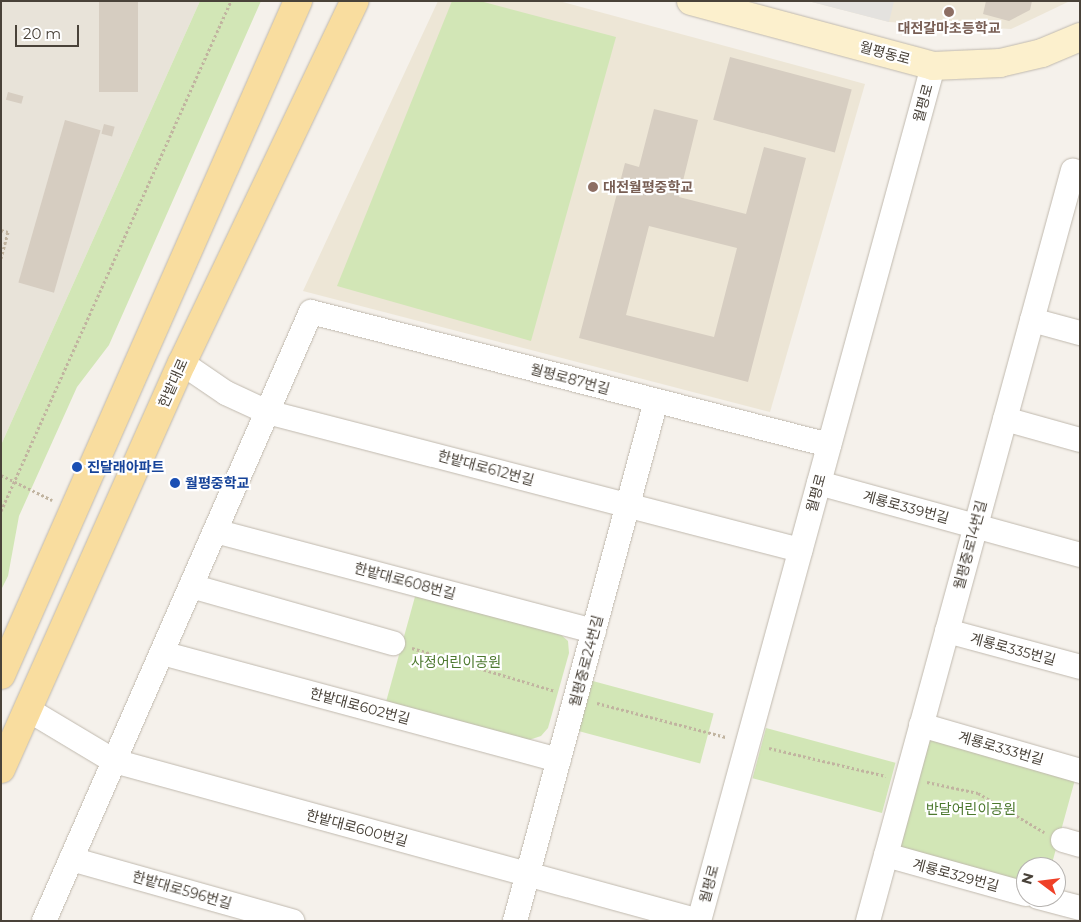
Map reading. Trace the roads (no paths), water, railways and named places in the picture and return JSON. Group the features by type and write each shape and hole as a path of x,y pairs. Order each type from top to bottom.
{"main road":[{"path":"1,675 298,1"},
{"name":"한밭대로","path":"1,769 182,363 355,1"}],"street":[{"name":"월평동로","path":"691,1 933,66 1000,63 1042,53 1080,37"},
{"name":"월평로","path":"699,921 933,66"},
{"name":"월평중로14번길","path":"868,921 1032,320 1071,211 1073,170"},
{"name":"월평로87번길","path":"267,412 311,312 829,445"},
{"path":"1032,320 1080,333"},
{"name":"한밭대로612번길","path":"182,363 226,392 267,412 800,550"},
{"name":"월평중로24번길","path":"515,921 656,402"},
{"path":"44,921 267,412"},
{"path":"1005,419 1080,440"},
{"name":"계룡로339번길","path":"819,483 1080,555"},
{"name":"한밭대로608번길","path":"215,532 594,631"},
{"path":"191,586 393,643"},
{"name":"계룡로335번길","path":"947,631 1080,667"},
{"name":"한밭대로602번길","path":"162,653 559,760"},
{"name":"한밭대로600번길","path":"27,709 114,761 699,921"},
{"name":"계룡로333번길","path":"921,725 1080,771"},
{"name":"계룡로329번길","path":"886,855 1016,891"},
{"name":"한밭대로596번길","path":"71,859 292,921"},
{"path":"1066,904 1080,908"}],"place":[{"name":"대전갈마초등학교","path":"949,12"},
{"name":"대전월평중학교","path":"593,187"},
{"name":"진달래아파트","path":"77,467"},
{"name":"월평중학교","path":"175,483"}],"park label":[{"name":"사정어린이공원","path":"456,662"},
{"name":"반달어린이공원","path":"971,809"}]}
